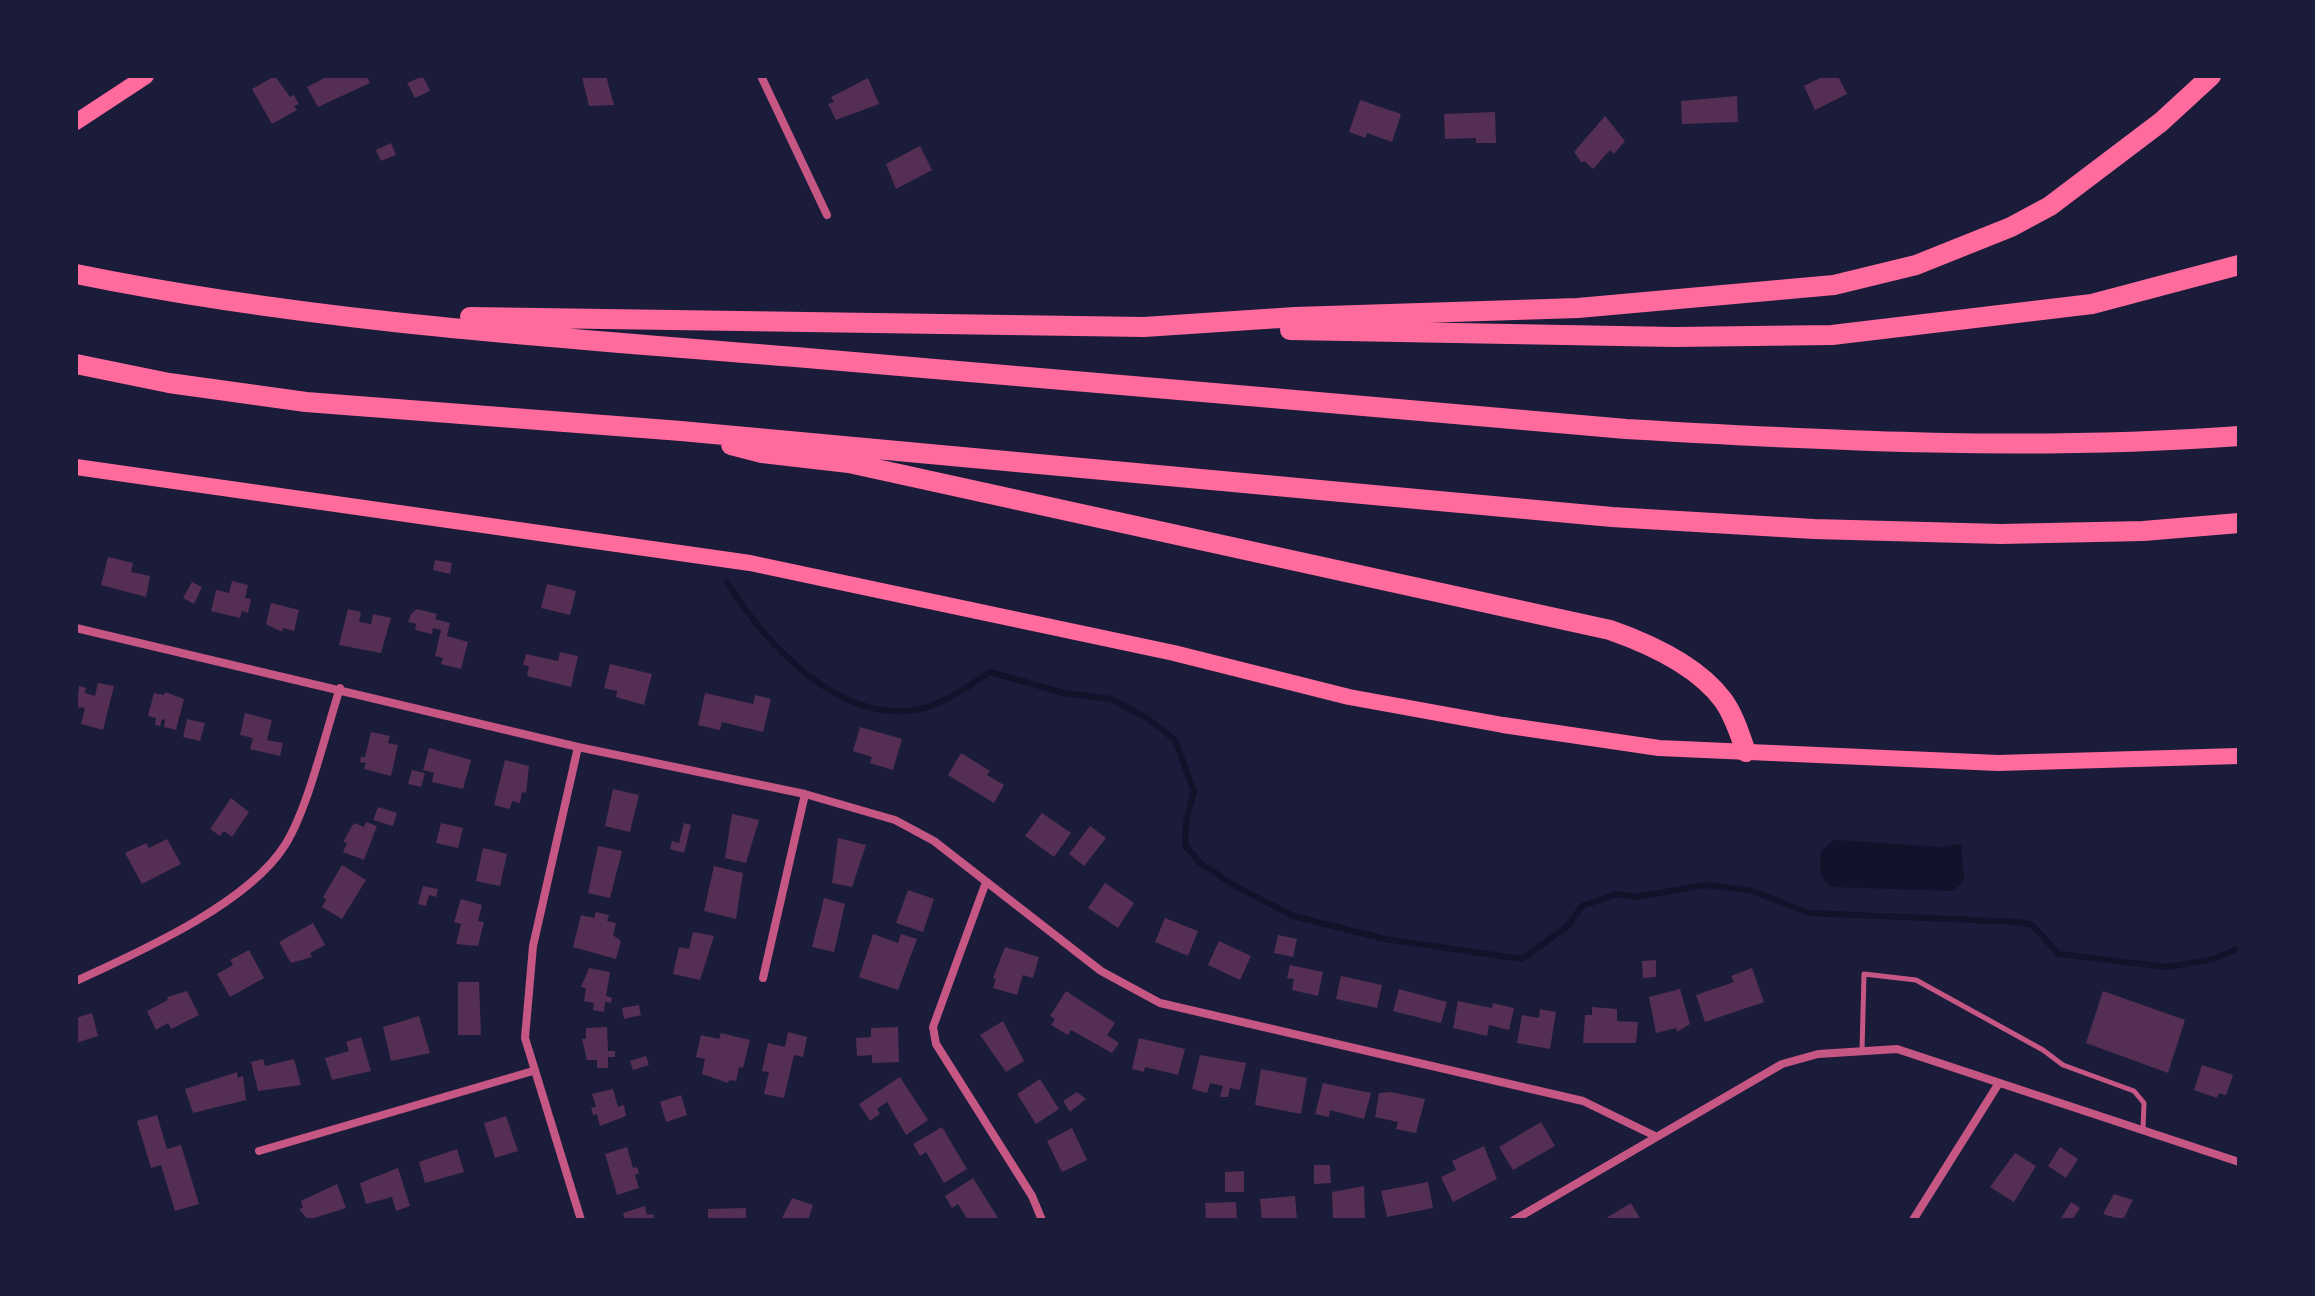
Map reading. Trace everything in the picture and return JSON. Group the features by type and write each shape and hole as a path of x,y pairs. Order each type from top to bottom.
{"highway":[{"path":"1144,327 1295,317 1578,308 1725,297 1876,277 1963,248 2050,206 2161,122 2211,76"},
{"path":"339,315 1674,337 1832,335 2092,304 2239,265"},
{"path":"76,274 161,291 339,315 1626,429 1808,439 2019,445 2143,443 2239,436"},
{"path":"76,364 169,383 306,402 681,431 1628,518 1814,529 2001,534 2143,531 2239,523"},
{"path":"681,431 762,453 849,463 1610,630 1673,659 1706,682 1730,711 1746,752"}],"main road":[{"path":"76,122 146,76"},
{"path":"76,467 750,563 1159,650 1349,697 1503,725 1659,748 1998,763 2239,756"}],"street":[{"path":"761,76 827,215"},
{"path":"76,628 340,688 578,747 805,794 914,828 1101,971 1160,1003 1583,1101 1655,1136"},
{"path":"76,981 231,900 257,877 285,845 296,822 340,688"},
{"path":"578,747 533,946 525,1038 581,1220"},
{"path":"763,978 805,794"},
{"path":"986,882 933,1027 945,1060 1032,1196 1042,1220"},
{"path":"1514,1220 1782,1064 1818,1054 1897,1049 2239,1162"},
{"path":"259,1151 533,1071"},
{"path":"1913,1220 1999,1083"}],"lane":[{"path":"1862,1051 1864,974 1916,980 2043,1050 2063,1065 2134,1091 2144,1103 2143,1129"}],"shaded area":[{"path":"1834,840 1940,847 1961,844 1964,881 1953,891 1833,887 1822,876 1821,851"}],"building":[{"path":"275,76 299,104 294,106 297,110 272,124 252,89"},
{"path":"328,76 366,76 370,83 318,107 307,87"},
{"path":"423,76 430,91 415,98 407,83"},
{"path":"606,76 614,105 589,106 582,77"},
{"path":"1824,76 1838,76 1847,94 1815,110 1804,86"},
{"path":"868,78 879,104 836,120 828,104 834,102 831,97"},
{"path":"1737,96 1738,122 1682,124 1681,101"},
{"path":"1360,100 1401,114 1392,142 1367,133 1366,138 1349,132"},
{"path":"1495,112 1496,143 1476,143 1476,138 1445,139 1444,114"},
{"path":"1605,116 1625,141 1614,154 1610,150 1593,169 1584,161 1582,163 1574,152"},
{"path":"391,143 396,155 381,161 376,150"},
{"path":"920,146 932,170 896,189 886,164"},
{"path":"108,557 133,563 131,572 150,576 146,597 101,585"},
{"path":"435,560 452,563 450,574 433,570"},
{"path":"232,581 248,585 245,598 251,599 248,613 242,611 240,618 211,611 216,590 229,593"},
{"path":"192,582 202,587 194,604 183,598"},
{"path":"547,584 576,591 570,615 541,608"},
{"path":"271,603 299,610 294,631 283,628 282,632 266,624"},
{"path":"348,609 361,612 359,622 371,624 373,614 391,618 381,653 339,645"},
{"path":"417,609 437,614 435,619 450,623 447,636 468,642 461,669 441,664 443,658 435,656 441,630 433,628 432,634 415,630 416,624 408,622"},
{"path":"560,652 578,656 571,687 527,676 529,666 523,665 526,654 558,661"},
{"path":"610,664 652,674 644,705 616,697 617,691 604,688"},
{"path":"98,683 114,686 103,730 81,724 85,708 79,707 76,715 79,686 86,688 85,693 95,696"},
{"path":"165,692 184,699 176,730 164,727 165,720 162,719 160,726 155,725 156,718 148,716 154,693 164,695"},
{"path":"705,693 753,704 755,695 771,699 763,732 722,722 720,730 698,725"},
{"path":"245,713 272,720 267,740 283,743 280,756 250,749 253,738 240,735"},
{"path":"187,719 205,723 200,741 183,737"},
{"path":"860,727 902,739 893,770 870,763 872,757 853,751"},
{"path":"371,732 390,736 388,743 398,745 391,776 364,769 366,763 360,762 361,757 365,757"},
{"path":"429,748 471,760 463,789 432,782 434,773 423,770"},
{"path":"961,753 990,771 987,775 1004,785 994,803 948,775"},
{"path":"505,760 529,766 526,793 522,792 520,803 512,801 510,809 494,805"},
{"path":"412,770 425,773 421,787 408,784"},
{"path":"613,789 639,795 630,832 605,826"},
{"path":"231,798 249,812 232,837 224,831 220,836 210,829"},
{"path":"378,807 397,813 393,826 373,820"},
{"path":"1042,813 1071,833 1054,857 1025,836"},
{"path":"732,814 759,820 746,863 725,858"},
{"path":"366,822 377,826 364,860 343,852 347,843 343,842 354,823 364,827"},
{"path":"441,823 463,828 458,848 436,843"},
{"path":"684,823 691,825 684,853 670,849 672,841 679,843"},
{"path":"1090,826 1106,838 1084,866 1069,854"},
{"path":"838,838 866,845 852,887 832,883"},
{"path":"167,839 181,864 142,884 125,853 146,843 149,848"},
{"path":"598,846 622,851 610,898 588,893"},
{"path":"483,848 507,854 500,886 476,881"},
{"path":"342,865 366,880 342,919 322,907 326,900 323,897"},
{"path":"714,866 743,873 736,919 704,911"},
{"path":"1105,883 1134,903 1118,928 1088,908"},
{"path":"423,886 438,889 436,897 429,895 426,906 418,904"},
{"path":"908,890 934,899 923,932 896,923"},
{"path":"824,898 845,904 834,952 812,947"},
{"path":"461,899 482,905 478,921 484,922 478,946 456,944 461,924 454,922"},
{"path":"596,912 609,915 607,921 616,923 613,935 621,941 616,959 573,947 581,915 594,918"},
{"path":"1165,918 1198,931 1188,956 1155,942"},
{"path":"313,923 325,945 310,953 312,957 291,963 279,942"},
{"path":"693,932 714,936 700,980 673,974 679,947 689,949"},
{"path":"873,934 898,943 901,934 917,939 898,990 859,977"},
{"path":"1278,935 1297,939 1293,957 1274,953"},
{"path":"1219,941 1251,956 1240,980 1208,965"},
{"path":"1005,947 1039,957 1033,978 1023,975 1017,995 993,988 996,979 993,978"},
{"path":"249,950 264,978 230,997 217,974 233,965 230,960"},
{"path":"1656,960 1656,977 1643,978 1642,961"},
{"path":"1290,965 1323,972 1318,996 1292,990 1294,979 1287,978"},
{"path":"589,968 610,972 606,996 612,998 611,1003 605,1002 604,1012 593,1010 594,1003 584,1001 586,988 581,987"},
{"path":"1752,968 1764,1002 1705,1022 1696,995 1734,982 1731,976"},
{"path":"1341,976 1382,985 1377,1008 1336,999"},
{"path":"458,982 479,982 481,1035 458,1035"},
{"path":"1399,989 1447,1002 1441,1023 1393,1011"},
{"path":"1680,989 1690,1024 1677,1032 1676,1028 1656,1033 1649,997"},
{"path":"187,991 199,1015 171,1029 168,1023 156,1030 147,1011 168,1000 167,997"},
{"path":"1066,991 1115,1023 1107,1035 1119,1043 1112,1053 1071,1030 1068,1035 1051,1025 1055,1019 1050,1016"},
{"path":"2103,991 2185,1020 2168,1073 2086,1043"},
{"path":"1458,1001 1492,1008 1493,1003 1514,1008 1509,1030 1489,1025 1487,1036 1453,1028"},
{"path":"639,1005 641,1015 624,1019 622,1008"},
{"path":"1592,1007 1617,1009 1617,1021 1638,1022 1636,1043 1583,1043 1585,1015 1592,1015"},
{"path":"1540,1009 1556,1012 1550,1049 1517,1043 1522,1015 1539,1018"},
{"path":"92,1013 98,1036 76,1043 76,1018"},
{"path":"419,1016 430,1053 391,1061 383,1027"},
{"path":"1003,1021 1024,1061 1006,1072 980,1035"},
{"path":"607,1027 608,1051 615,1051 615,1057 608,1057 608,1068 597,1068 597,1060 587,1060 582,1039 586,1039 586,1028"},
{"path":"898,1027 899,1062 872,1063 872,1055 857,1056 856,1038 871,1037 871,1028"},
{"path":"788,1032 807,1037 803,1057 794,1055 784,1098 764,1094 769,1072 762,1071 768,1043 785,1047"},
{"path":"721,1033 750,1040 743,1068 739,1067 736,1081 729,1080 728,1083 702,1074 705,1059 696,1057 701,1035 719,1039"},
{"path":"361,1037 371,1071 332,1080 325,1058 349,1051 346,1042"},
{"path":"1139,1038 1185,1049 1178,1075 1145,1067 1144,1072 1132,1069"},
{"path":"1200,1055 1246,1063 1240,1090 1230,1088 1228,1097 1220,1097 1223,1086 1210,1083 1207,1093 1192,1089"},
{"path":"646,1056 649,1065 633,1070 630,1061"},
{"path":"263,1059 265,1066 294,1059 301,1085 258,1091 251,1062"},
{"path":"2202,1065 2233,1075 2226,1095 2219,1093 2217,1098 2194,1090"},
{"path":"1261,1069 1307,1078 1301,1114 1255,1105"},
{"path":"237,1072 238,1078 243,1076 246,1100 193,1113 185,1089"},
{"path":"900,1077 928,1120 906,1135 887,1102 877,1109 880,1114 870,1121 859,1104"},
{"path":"1040,1079 1059,1109 1036,1124 1017,1094"},
{"path":"1323,1083 1371,1093 1364,1119 1330,1110 1329,1117 1315,1114"},
{"path":"613,1089 618,1107 624,1105 626,1116 600,1126 597,1114 593,1115 591,1108 596,1107 592,1094"},
{"path":"1077,1092 1086,1099 1070,1112 1063,1101"},
{"path":"1391,1092 1425,1099 1416,1133 1396,1129 1398,1122 1375,1117 1379,1093"},
{"path":"681,1095 687,1115 666,1122 660,1102"},
{"path":"157,1115 167,1149 181,1145 199,1204 175,1211 161,1165 151,1168 137,1121"},
{"path":"506,1116 518,1151 495,1158 484,1123"},
{"path":"1541,1122 1555,1146 1513,1170 1499,1147"},
{"path":"942,1127 967,1169 944,1183 926,1152 920,1156 913,1144"},
{"path":"1072,1128 1087,1160 1062,1172 1047,1141"},
{"path":"1484,1146 1497,1179 1453,1202 1441,1177 1456,1170 1452,1161"},
{"path":"627,1147 633,1168 637,1167 639,1173 635,1175 639,1188 617,1195 605,1154"},
{"path":"2060,1147 2078,1159 2066,1178 2048,1166"},
{"path":"457,1149 464,1172 425,1183 419,1162"},
{"path":"2015,1153 2036,1166 2014,1202 1990,1187"},
{"path":"1314,1165 1330,1165 1331,1183 1314,1184"},
{"path":"398,1168 410,1206 396,1211 392,1197 366,1204 360,1183"},
{"path":"1244,1171 1244,1192 1225,1192 1225,1172"},
{"path":"973,1178 998,1218 995,1220 968,1220 958,1204 952,1208 945,1196"},
{"path":"1428,1182 1433,1208 1387,1217 1381,1191"},
{"path":"337,1184 346,1208 308,1220 299,1209 303,1208 301,1201"},
{"path":"1364,1186 1365,1219 1333,1220 1332,1192"},
{"path":"2114,1194 2133,1200 2123,1220 2103,1214"},
{"path":"1295,1196 1297,1220 1262,1220 1260,1199"},
{"path":"792,1198 813,1205 808,1220 781,1220"},
{"path":"1236,1202 1237,1220 1206,1220 1205,1203"},
{"path":"2071,1202 2080,1208 2072,1220 2060,1220"},
{"path":"1631,1203 1641,1220 1603,1220"},
{"path":"645,1206 647,1215 653,1214 655,1220 625,1220 623,1213"},
{"path":"746,1208 746,1220 708,1220 708,1209"}],"waterway":[{"path":"727,582 783,653 807,674 861,705 890,711 929,707 990,672 1064,693 1111,699 1147,718 1175,740 1194,791 1186,822 1185,845 1200,863 1235,886 1293,916 1385,939 1522,959 1568,926 1582,906 1617,894 1636,897 1705,885 1749,890 1809,913 2019,922 2032,925 2059,954 2167,967 2214,959 2239,948"}]}
